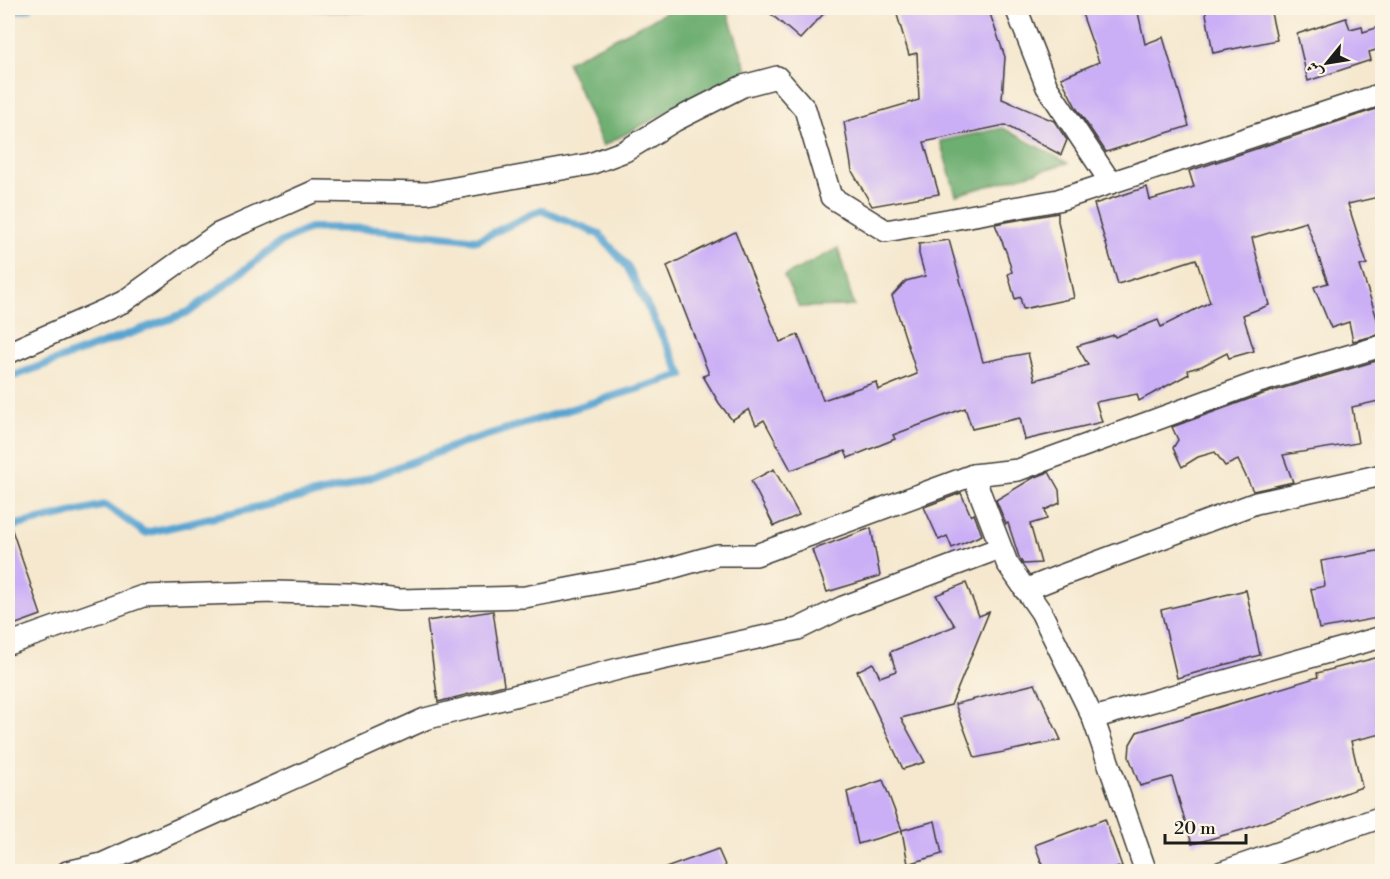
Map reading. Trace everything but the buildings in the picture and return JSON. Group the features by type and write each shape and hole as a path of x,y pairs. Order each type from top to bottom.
{"street":[{"path":"1016,8 1047,87 1111,183"},
{"path":"8,353 123,302 218,234 315,191 427,193 590,164 625,151 674,121 744,86 777,77 805,109 831,197 886,231 1058,200 1383,94"},
{"path":"8,644 143,596 274,592 349,594 399,600 525,597 657,572 717,555 756,555 973,475 1018,470 1259,382 1383,346"},
{"path":"973,475 1000,548 1011,570 1041,612 1093,718 1146,872"},
{"path":"1025,590 1256,503 1383,475"},
{"path":"67,872 102,864 425,719 630,666 798,628 843,607 1000,548"},
{"path":"1093,718 1383,638"},
{"path":"1222,872 1383,817"}],"green space":[{"path":"675,8 726,8 747,70 603,146 567,62"},
{"path":"1003,128 1068,163 956,195 940,141"},
{"path":"838,248 854,306 799,307 784,276"}],"waterway":[{"path":"8,12 29,8"},
{"path":"316,8 362,9"},
{"path":"8,378 189,312 280,243 310,228 378,229 478,240 541,210 599,234 627,266 682,375 468,441 345,487 145,533 106,505 8,527"}]}
